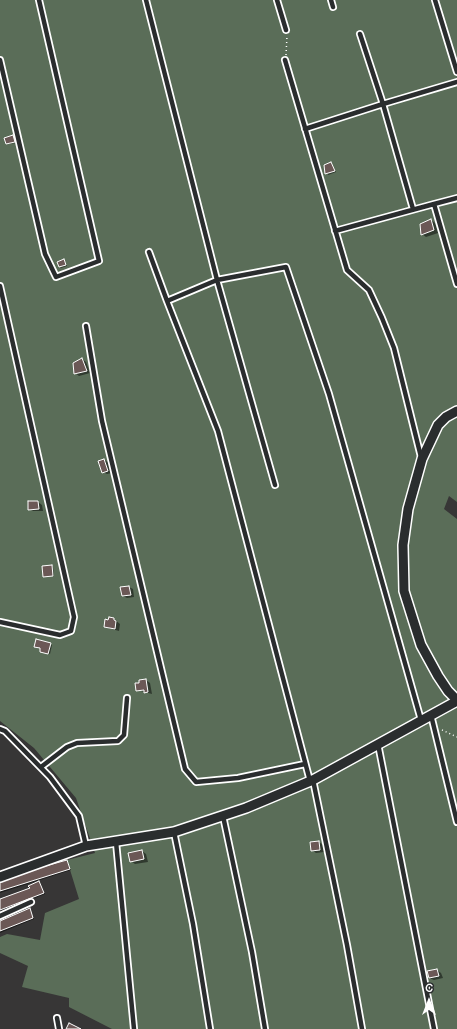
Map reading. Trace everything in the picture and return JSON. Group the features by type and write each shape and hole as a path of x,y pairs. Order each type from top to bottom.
{"street":[{"path":"0,877 86,846 174,832 224,816 312,781 457,700 448,691 421,645 404,591 403,545 408,509 422,459 438,426 446,417 457,411"}],"lane":[{"path":"0,60 45,254 56,277 99,261 39,0"},
{"path":"146,0 217,280 275,485"},
{"path":"277,0 286,30"},
{"path":"331,0 333,7"},
{"path":"435,0 457,72"},
{"path":"360,34 383,104 413,209"},
{"path":"285,60 347,270 369,290 394,348 422,459"},
{"path":"305,129 457,82"},
{"path":"335,231 457,198"},
{"path":"434,204 457,284"},
{"path":"149,252 218,431 305,764 312,781 347,945 362,1029"},
{"path":"167,301 217,280 286,267 329,394 421,720"},
{"path":"0,286 74,617 71,630 60,635 0,622"},
{"path":"86,326 102,420 186,769 196,782 238,778 305,764"},
{"path":"41,767 67,747 77,743 118,741 124,735 127,698"},
{"path":"431,715 457,822"},
{"path":"0,729 5,731 41,767 80,816 86,846"},
{"path":"378,744 434,1029"},
{"path":"224,816 252,952 265,1029"},
{"path":"174,832 193,924 210,1029"},
{"path":"116,842 134,1029"},
{"path":"0,916 31,902"},
{"path":"57,1018 59,1029"}],"path":[{"path":"285,60 286,30"}],"green space":[{"path":"0,0 457,0 457,502 449,496 444,509 457,519 457,1029 112,1029 69,1007 69,998 22,987 28,966 0,953 0,937 7,934 40,940 45,913 79,899 67,860 95,853 76,798 34,748 0,721"}],"building":[{"path":"13,135 15,142 6,144 4,138"},
{"path":"331,162 335,171 325,174 324,165"},
{"path":"431,219 434,230 421,235 420,224"},
{"path":"64,259 66,265 59,267 57,262"},
{"path":"82,358 87,371 74,374 73,363"},
{"path":"104,459 108,471 102,473 98,461"},
{"path":"28,501 38,501 39,509 28,510"},
{"path":"52,565 53,576 43,577 42,566"},
{"path":"129,586 131,595 122,596 120,587"},
{"path":"109,617 114,618 116,621 115,629 104,627 105,619 108,620"},
{"path":"36,639 51,643 48,654 40,652 40,648 34,647"},
{"path":"146,679 148,692 144,693 144,690 136,691 135,683 139,683 139,680"},
{"path":"319,841 320,850 311,851 310,842"},
{"path":"142,850 144,859 130,862 128,853"},
{"path":"67,860 70,869 0,891 0,881 20,873"},
{"path":"39,881 44,893 0,910 0,899 30,888 28,886"},
{"path":"30,908 33,918 0,931 0,921"},
{"path":"437,969 439,976 429,978 427,971"},
{"path":"69,1023 81,1029 66,1029"}]}
